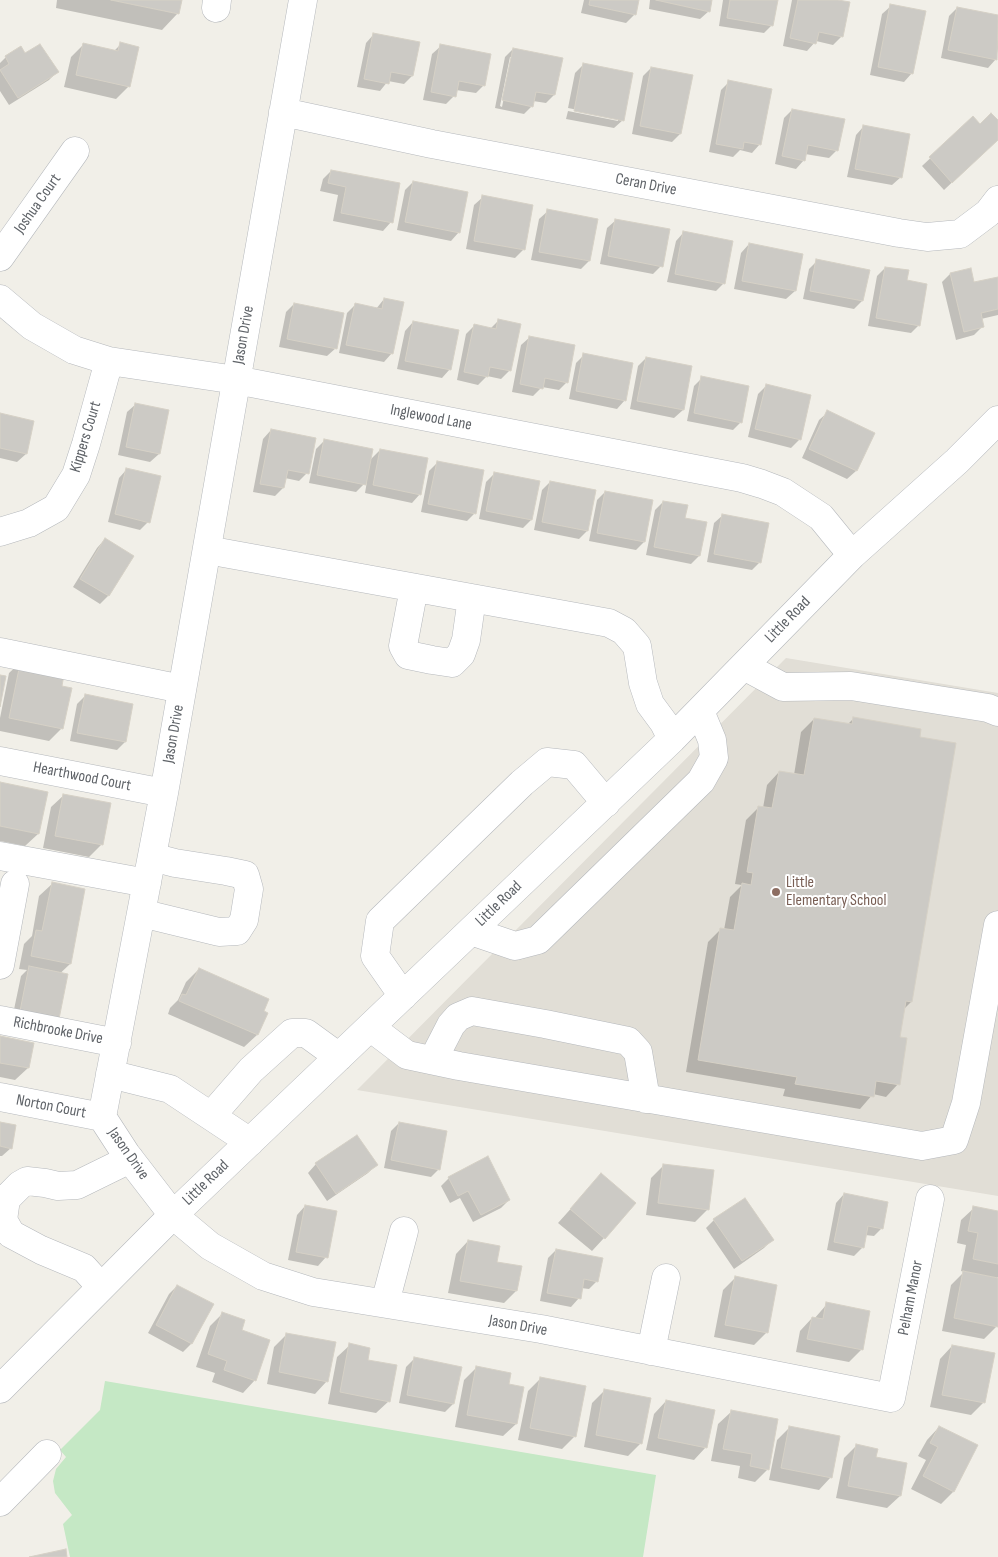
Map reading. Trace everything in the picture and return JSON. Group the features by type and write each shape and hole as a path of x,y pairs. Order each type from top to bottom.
{"street":[{"name":"Jason Drive","path":"303,0 164,793 102,1118 172,1215 210,1246 263,1276 313,1292 541,1329 892,1398"},
{"name":"Ceran Drive","path":"283,112 432,144 927,237 960,234 988,212 998,200"},
{"name":"Joshua Court","path":"0,257 75,151"},
{"name":"Inglewood Lane","path":"0,299 32,326 74,350 109,361 236,380 742,478 783,492 821,517 852,555"},
{"name":"Kippers Court","path":"0,532 29,523 56,508 76,475 109,361"},
{"name":"Little Road","path":"0,1388 172,1215 672,739 852,555 957,461 998,420"},
{"path":"207,550 610,623 624,631 637,646 643,683 650,704 664,723 672,739"},
{"path":"414,588 403,646 408,656 452,663 461,654 466,640 472,598"},
{"path":"0,652 182,688"},
{"path":"744,666 783,687 850,686 988,708 998,712"},
{"path":"471,931 515,946 538,940 701,781 714,758 712,740 700,711"},
{"name":"Hearthwood Court","path":"0,761 164,793"},
{"path":"403,996 375,956 380,921 522,783 547,762 574,765 606,803"},
{"path":"0,856 42,865 149,870 175,863 245,876 249,889 244,920 237,931 219,932 141,913"},
{"path":"0,965 14,884"},
{"path":"370,1027 407,1055 646,1099 922,1146 954,1140 966,1102 998,925"},
{"path":"433,1060 450,1024 458,1017 472,1012 545,1024 628,1041 638,1052 646,1099"},
{"name":"Richbrooke Drive","path":"0,1020 116,1043"},
{"path":"211,1116 251,1070 292,1033 306,1033 338,1057"},
{"path":"110,1074 170,1089 250,1142"},
{"name":"Norton Court","path":"0,1097 102,1118"},
{"path":"101,1287 84,1268 41,1250 11,1234 3,1220 6,1200 20,1185 27,1181 58,1186 77,1185 130,1159"},
{"name":"Pelham Manor","path":"892,1398 930,1199"},
{"path":"385,1304 404,1231"},
{"path":"651,1351 666,1278"},
{"path":"0,1502 47,1454"}],"shaded area":[{"name":"Little Elementary School","path":"786,658 998,693 998,1196 357,1090"}],"green space":[{"path":"105,1381 656,1475 643,1557 70,1557 63,1524 72,1515 55,1493 53,1481 56,1469 66,1457 60,1450 100,1410"}],"building":[{"path":"111,0 182,0 179,14"},
{"path":"590,0 639,0 636,15 589,5"},
{"path":"656,0 712,0 710,12"},
{"path":"730,0 778,0 773,26 727,18"},
{"path":"798,0 838,0 850,2 843,37 819,32 816,44 790,38"},
{"path":"890,4 926,11 913,74 878,67"},
{"path":"957,7 998,15 997,60 948,50"},
{"path":"373,33 420,42 413,76 391,72 389,84 364,79"},
{"path":"120,42 139,47 130,87 76,75 83,43 118,51"},
{"path":"40,44 59,72 18,98 0,70 9,64 5,56 21,46 25,53"},
{"path":"440,44 491,54 485,86 459,81 456,97 431,92"},
{"path":"513,48 563,58 555,95 536,92 533,107 502,100"},
{"path":"583,63 633,73 624,121 574,111"},
{"path":"651,67 693,75 681,134 640,126"},
{"path":"728,80 772,89 761,145 744,142 743,149 716,144"},
{"path":"792,109 845,119 838,151 808,145 805,161 782,156"},
{"path":"991,113 998,120 998,140 952,183 929,157 973,116 980,124"},
{"path":"863,125 910,134 902,178 855,169"},
{"path":"331,170 400,183 393,223 341,213 346,187 328,183"},
{"path":"413,181 468,192 460,233 405,222"},
{"path":"482,195 533,205 525,250 474,241"},
{"path":"547,209 598,219 590,261 539,252"},
{"path":"615,219 670,229 663,267 608,256"},
{"path":"683,231 733,241 725,284 675,274"},
{"path":"749,243 803,254 796,291 742,281"},
{"path":"816,259 870,270 863,301 810,291"},
{"path":"885,267 909,270 907,280 927,284 920,326 876,318"},
{"path":"971,268 974,282 998,277 998,309 981,313 984,327 964,332 950,273"},
{"path":"384,298 404,302 393,354 346,345 355,303 382,309"},
{"path":"294,303 344,313 337,349 287,339"},
{"path":"498,319 521,324 511,371 490,367 488,377 464,372 474,324 496,329"},
{"path":"413,321 459,330 451,370 405,361"},
{"path":"529,336 575,345 568,383 545,378 543,389 520,384"},
{"path":"583,353 633,363 626,401 576,391"},
{"path":"646,357 692,366 684,410 637,401"},
{"path":"701,376 749,386 742,423 694,413"},
{"path":"766,384 811,395 801,440 755,429"},
{"path":"135,403 169,410 160,454 126,447"},
{"path":"827,410 875,433 857,471 809,449"},
{"path":"0,413 34,421 27,454 0,448"},
{"path":"271,429 316,438 309,474 288,470 284,488 260,484"},
{"path":"324,439 373,449 366,485 317,475"},
{"path":"380,449 428,458 421,495 373,485"},
{"path":"437,461 484,470 476,514 428,504"},
{"path":"126,468 161,476 150,523 115,514"},
{"path":"494,472 540,481 532,520 486,511"},
{"path":"550,481 596,490 588,531 542,522"},
{"path":"605,491 653,500 645,542 597,533"},
{"path":"663,501 688,505 685,518 707,522 700,556 654,547"},
{"path":"722,514 769,523 761,563 714,554"},
{"path":"105,538 134,556 109,596 80,579"},
{"path":"21,659 65,669 62,686 72,688 63,729 9,718"},
{"path":"0,675 6,676 0,707"},
{"path":"85,694 133,704 126,742 77,733"},
{"path":"853,717 921,729 920,737 956,743 912,1002 906,1001 900,1037 907,1038 900,1085 876,1081 874,1097 795,1084 797,1077 698,1060 720,928 734,930 742,883 751,885 753,873 747,872 758,806 772,808 779,771 804,775 814,718 852,724"},
{"path":"0,782 48,792 39,834 0,826"},
{"path":"63,794 111,803 103,845 55,836"},
{"path":"52,882 85,889 71,964 31,956 36,930 42,931"},
{"path":"29,966 68,974 59,1019 20,1011"},
{"path":"199,968 269,999 264,1011 268,1013 258,1035 179,1001 182,994 186,995"},
{"path":"0,1036 34,1043 29,1068 0,1063"},
{"path":"0,1122 16,1125 12,1149 0,1146"},
{"path":"399,1122 447,1131 440,1170 391,1160"},
{"path":"357,1135 378,1165 336,1194 315,1163"},
{"path":"488,1156 510,1200 481,1215 468,1191 458,1196 448,1177"},
{"path":"663,1164 714,1170 709,1210 658,1203"},
{"path":"601,1173 636,1203 605,1239 570,1209"},
{"path":"844,1193 888,1202 883,1229 868,1226 864,1248 834,1242"},
{"path":"745,1198 774,1240 742,1261 713,1219"},
{"path":"305,1205 337,1211 328,1258 296,1252"},
{"path":"973,1206 998,1211 998,1264 973,1259 978,1233 968,1231"},
{"path":"468,1240 500,1246 497,1262 522,1266 517,1291 460,1281"},
{"path":"556,1249 603,1258 598,1282 584,1279 581,1299 547,1293"},
{"path":"963,1271 998,1278 998,1327 954,1318"},
{"path":"735,1276 777,1285 768,1333 725,1325"},
{"path":"177,1285 214,1304 192,1344 156,1325"},
{"path":"826,1302 870,1311 863,1350 807,1339 812,1317 823,1319"},
{"path":"222,1312 245,1320 242,1330 270,1340 256,1381 224,1370 227,1361 208,1354"},
{"path":"286,1333 336,1342 328,1382 279,1372"},
{"path":"349,1343 370,1348 368,1360 397,1365 390,1402 340,1392"},
{"path":"952,1345 995,1353 985,1403 942,1395"},
{"path":"414,1357 462,1367 454,1404 407,1395"},
{"path":"476,1366 511,1373 509,1384 524,1387 517,1424 467,1415"},
{"path":"540,1377 586,1386 576,1437 530,1428"},
{"path":"604,1389 651,1398 642,1444 596,1435"},
{"path":"666,1400 715,1410 707,1448 658,1438"},
{"path":"731,1410 778,1419 769,1470 750,1466 752,1454 723,1449"},
{"path":"789,1426 840,1436 832,1478 781,1468"},
{"path":"939,1426 978,1445 954,1492 923,1476 938,1447 930,1443"},
{"path":"856,1444 878,1449 876,1457 907,1463 901,1496 848,1486"},
{"path":"66,1549 67,1557 29,1557"}],"place":[{"name":"Little Elementary School","path":"776,892"}]}
